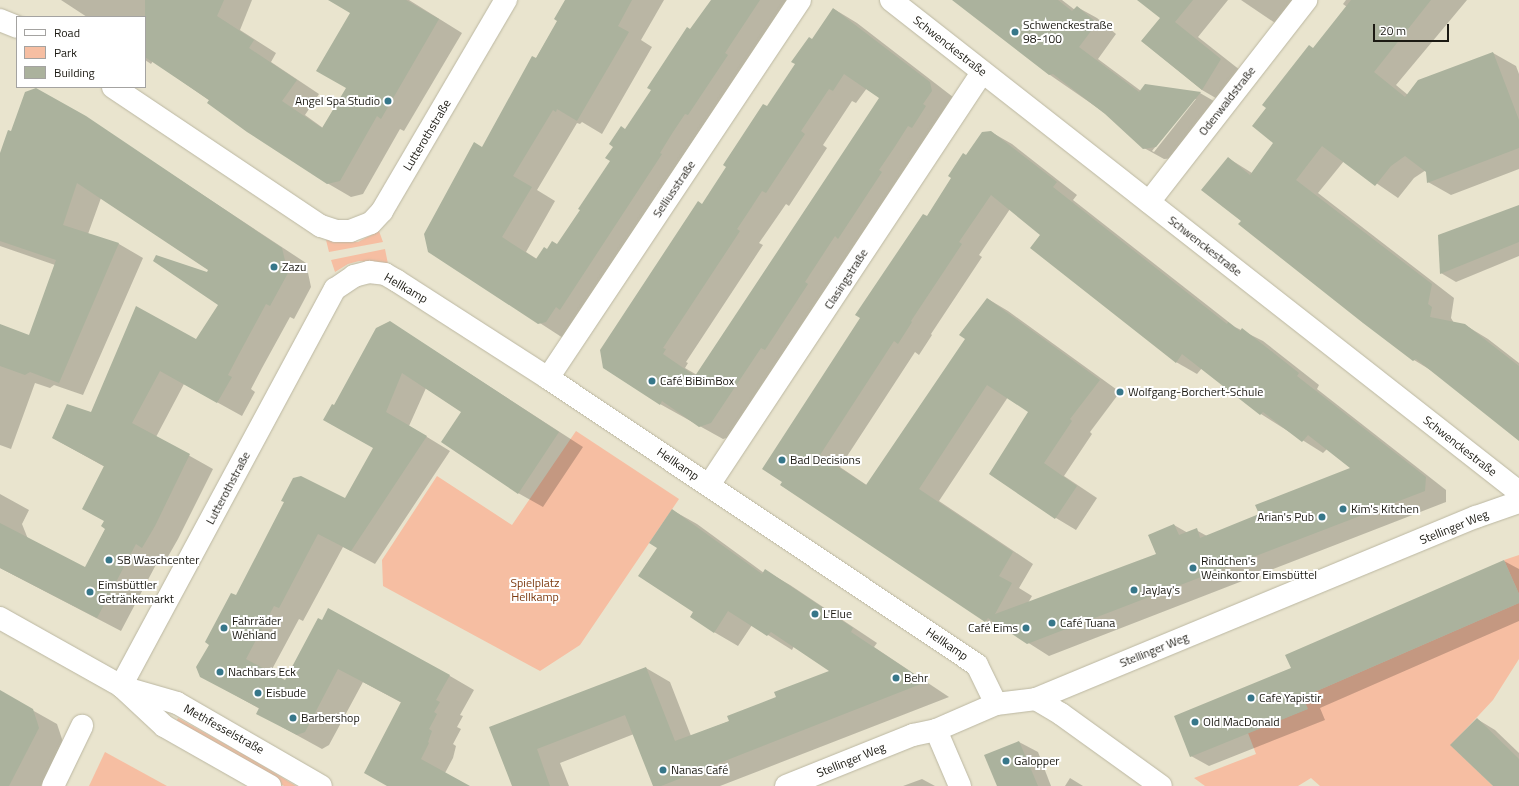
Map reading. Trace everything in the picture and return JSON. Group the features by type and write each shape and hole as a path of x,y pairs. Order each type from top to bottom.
{"street":[{"name":"Lutterothstraße","path":"115,88 322,226 336,231 350,231 365,226 377,218 506,0"},
{"name":"Selliusstraße","path":"548,378 800,0"},
{"name":"Schwenckestraße","path":"891,0 1519,492"},
{"name":"Odenwaldstraße","path":"1149,202 1306,0"},
{"path":"0,20 16,27"},
{"name":"Clasingstraße","path":"709,485 982,72"},
{"name":"Hellkamp","path":"335,289 344,281 361,273 385,274 548,378 977,665 996,704"},
{"name":"Lutterothstraße","path":"121,686 335,289"},
{"name":"Stellinger Weg","path":"786,786 913,735 936,730 996,704 1036,699 1469,520 1519,502"},
{"name":"Methfesselstraße","path":"0,618 121,686 177,703 321,786"},
{"name":"Methfesselstraße","path":"121,686 164,726 270,786"},
{"path":"1036,699 1061,714 1160,786"},
{"path":"53,786 82,726"},
{"path":"936,730 960,786"}],"green space":[{"path":"379,231 383,242 329,252 326,240 358,242"},
{"path":"385,249 388,264 359,261 348,264 335,272 331,260"},
{"name":"Spielplatz Hellkamp","path":"576,431 679,499 580,645 540,671 383,586 382,560 437,476 512,525"},
{"path":"1519,555 1519,594 1504,560"},
{"path":"1519,603 1519,659 1493,700 1451,745 1493,786 1320,786 1311,778 1298,786 1205,786 1194,778 1256,754 1248,733 1307,709 1303,697"},
{"path":"178,718 296,786 284,786 175,724"},
{"path":"105,752 167,786 89,786"}],"building":[{"path":"145,0 224,0 217,16 254,40 249,48 297,80 282,101 322,128 346,88 316,71 350,13 328,0 406,0 439,19 381,119 377,116 340,181 327,184 247,132 207,103 209,100 146,58"},
{"path":"565,0 632,0 618,26 629,32 577,121 557,109 556,112 553,110 513,176 532,187 502,237 536,259 544,247 547,249 552,241 557,244 580,210 578,209 610,161 605,158 613,147 609,144 621,126 625,129 651,90 647,88 687,27 690,29 711,0 760,0 725,53 728,55 688,115 685,114 673,132 660,153 662,154 560,310 556,307 546,322 538,324 428,252 424,234 474,142 482,147 532,56 536,58 557,21 554,19"},
{"path":"952,0 1058,0 1072,11 1077,6 1097,23 1079,47 1139,92 1145,84 1201,92 1156,147 1143,149 1105,114 1053,74 1049,75"},
{"path":"1137,0 1193,0 1175,22 1221,59 1202,90 1141,41 1160,18"},
{"path":"1351,0 1431,0 1374,72 1405,97 1418,80 1493,52 1519,120 1519,148 1427,183 1426,172 1405,156 1391,166 1375,186 1322,146 1296,180 1432,284 1428,304 1432,307 1430,317 1465,324 1519,366 1519,441 1416,359 1413,361 1363,323 1238,224 1241,221 1201,190 1228,157 1250,175 1273,143 1252,126 1266,108 1262,105 1309,45 1313,48"},
{"path":"833,8 930,82 932,91 923,104 926,106 912,128 908,126 879,170 882,172 838,239 835,236 805,282 808,284 765,350 761,348 711,423 699,427 662,401 660,405 603,368 600,350 698,201 702,204 726,167 723,165 763,104 767,106 795,64 791,62 809,37 812,39","holes":["844,74 879,98 695,376 663,354 666,349 663,348 740,231 737,229 762,191 766,193 805,134 801,131 829,89 833,91"]},
{"path":"36,88 86,116 282,248 288,273 270,306 266,304 228,375 232,377 217,403 160,371 132,423 190,454 155,526 142,548 136,544 97,618 0,568 0,523 85,567 105,529 101,526 104,521 82,509 104,466 52,438 67,404 91,412 136,306 196,339 218,305 153,261 156,255 207,272 208,270 77,183 63,225 119,243 59,383 30,372 25,375 0,366 0,324 29,335 56,260 0,241 0,153 8,130 11,131 25,92"},
{"path":"991,131 1057,182 1053,187 1227,324 1228,322 1240,331 1242,328 1299,373 1297,376 1426,477 1425,491 1027,644 988,618 985,622 780,485 782,482 762,469 860,318 855,315 923,214 927,216 951,178 948,176 963,153 966,155 982,132","holes":["991,195 1040,235 1030,248 1176,363 1182,354 1260,415 1263,412 1302,442 1308,435 1350,468 1255,505 1259,514 1200,538 1197,528 1179,535 1174,524 1148,535 1156,554 995,614 1012,583 999,576 1013,552 919,489 987,385 1028,412 989,474 1055,519 1077,486 1044,463 1072,421 1070,419 1100,380 987,298 959,335 965,339 866,485 820,455 894,341 898,344 912,322 911,321 962,244 959,242"]},
{"path":"1519,205 1519,242 1440,274 1438,235"},
{"path":"390,321 559,432 518,494 441,442 461,412 402,373 386,412 427,436 351,551 318,534 279,608 274,606 246,659 285,680 318,618 322,620 328,608 450,675 436,700 440,702 434,712 437,714 429,729 432,731 428,742 429,743 421,759 470,786 387,786 364,773 401,702 338,669 305,732 297,735 256,714 259,708 200,677 196,667 209,645 205,642 231,593 236,595 284,502 281,501 293,478 301,476 345,498 373,448 323,420 332,404 334,405 376,328"},
{"path":"672,509 762,574 765,569 853,628 851,632 926,682 661,786 653,786 625,715 537,749 550,786 512,786 489,727 646,667 675,741 729,721 727,716 776,697 774,692 829,671 771,632 767,636 728,611 714,633 690,617 693,612 638,576 657,548 649,543"},
{"path":"1504,560 1519,594 1519,603 1303,697 1308,709 1190,757 1174,716 1291,668 1285,655"},
{"path":"0,690 33,709 39,728 9,786 0,786"},
{"path":"1477,718 1519,759 1519,786 1493,786 1450,745"},
{"path":"1019,741 1038,786 997,786 984,755"}],"place":[{"name":"Schwenckestraße 98-100","path":"1015,32"},
{"name":"Angel Spa Studio","path":"388,101"},
{"name":"Zazu","path":"274,267"},
{"name":"Café BiBimBox","path":"652,381"},
{"name":"Wolfgang-Borchert-Schule","path":"1120,392"},
{"name":"Bad Decisions","path":"782,460"},
{"name":"Kim's Kitchen","path":"1343,509"},
{"name":"Arian's Pub","path":"1322,517"},
{"name":"SB Waschcenter","path":"109,560"},
{"name":"Rindchen's Weinkontor Eimsbüttel","path":"1193,568"},
{"name":"JayJay's","path":"1134,590"},
{"name":"Eimsbüttler Getränkemarkt","path":"90,592"},
{"name":"L'Elue","path":"815,614"},
{"name":"Café Tuana","path":"1052,623"},
{"name":"Fahrräder Wehland","path":"224,628"},
{"name":"Café Eims","path":"1026,628"},
{"name":"Nachbars Eck","path":"220,672"},
{"name":"Behr","path":"896,678"},
{"name":"Eisbude","path":"258,693"},
{"name":"Cafe Yapistir","path":"1251,698"},
{"name":"Barbershop","path":"293,718"},
{"name":"Old MacDonald","path":"1195,722"},
{"name":"Galopper","path":"1006,761"},
{"name":"Nanas Café","path":"663,770"}]}
